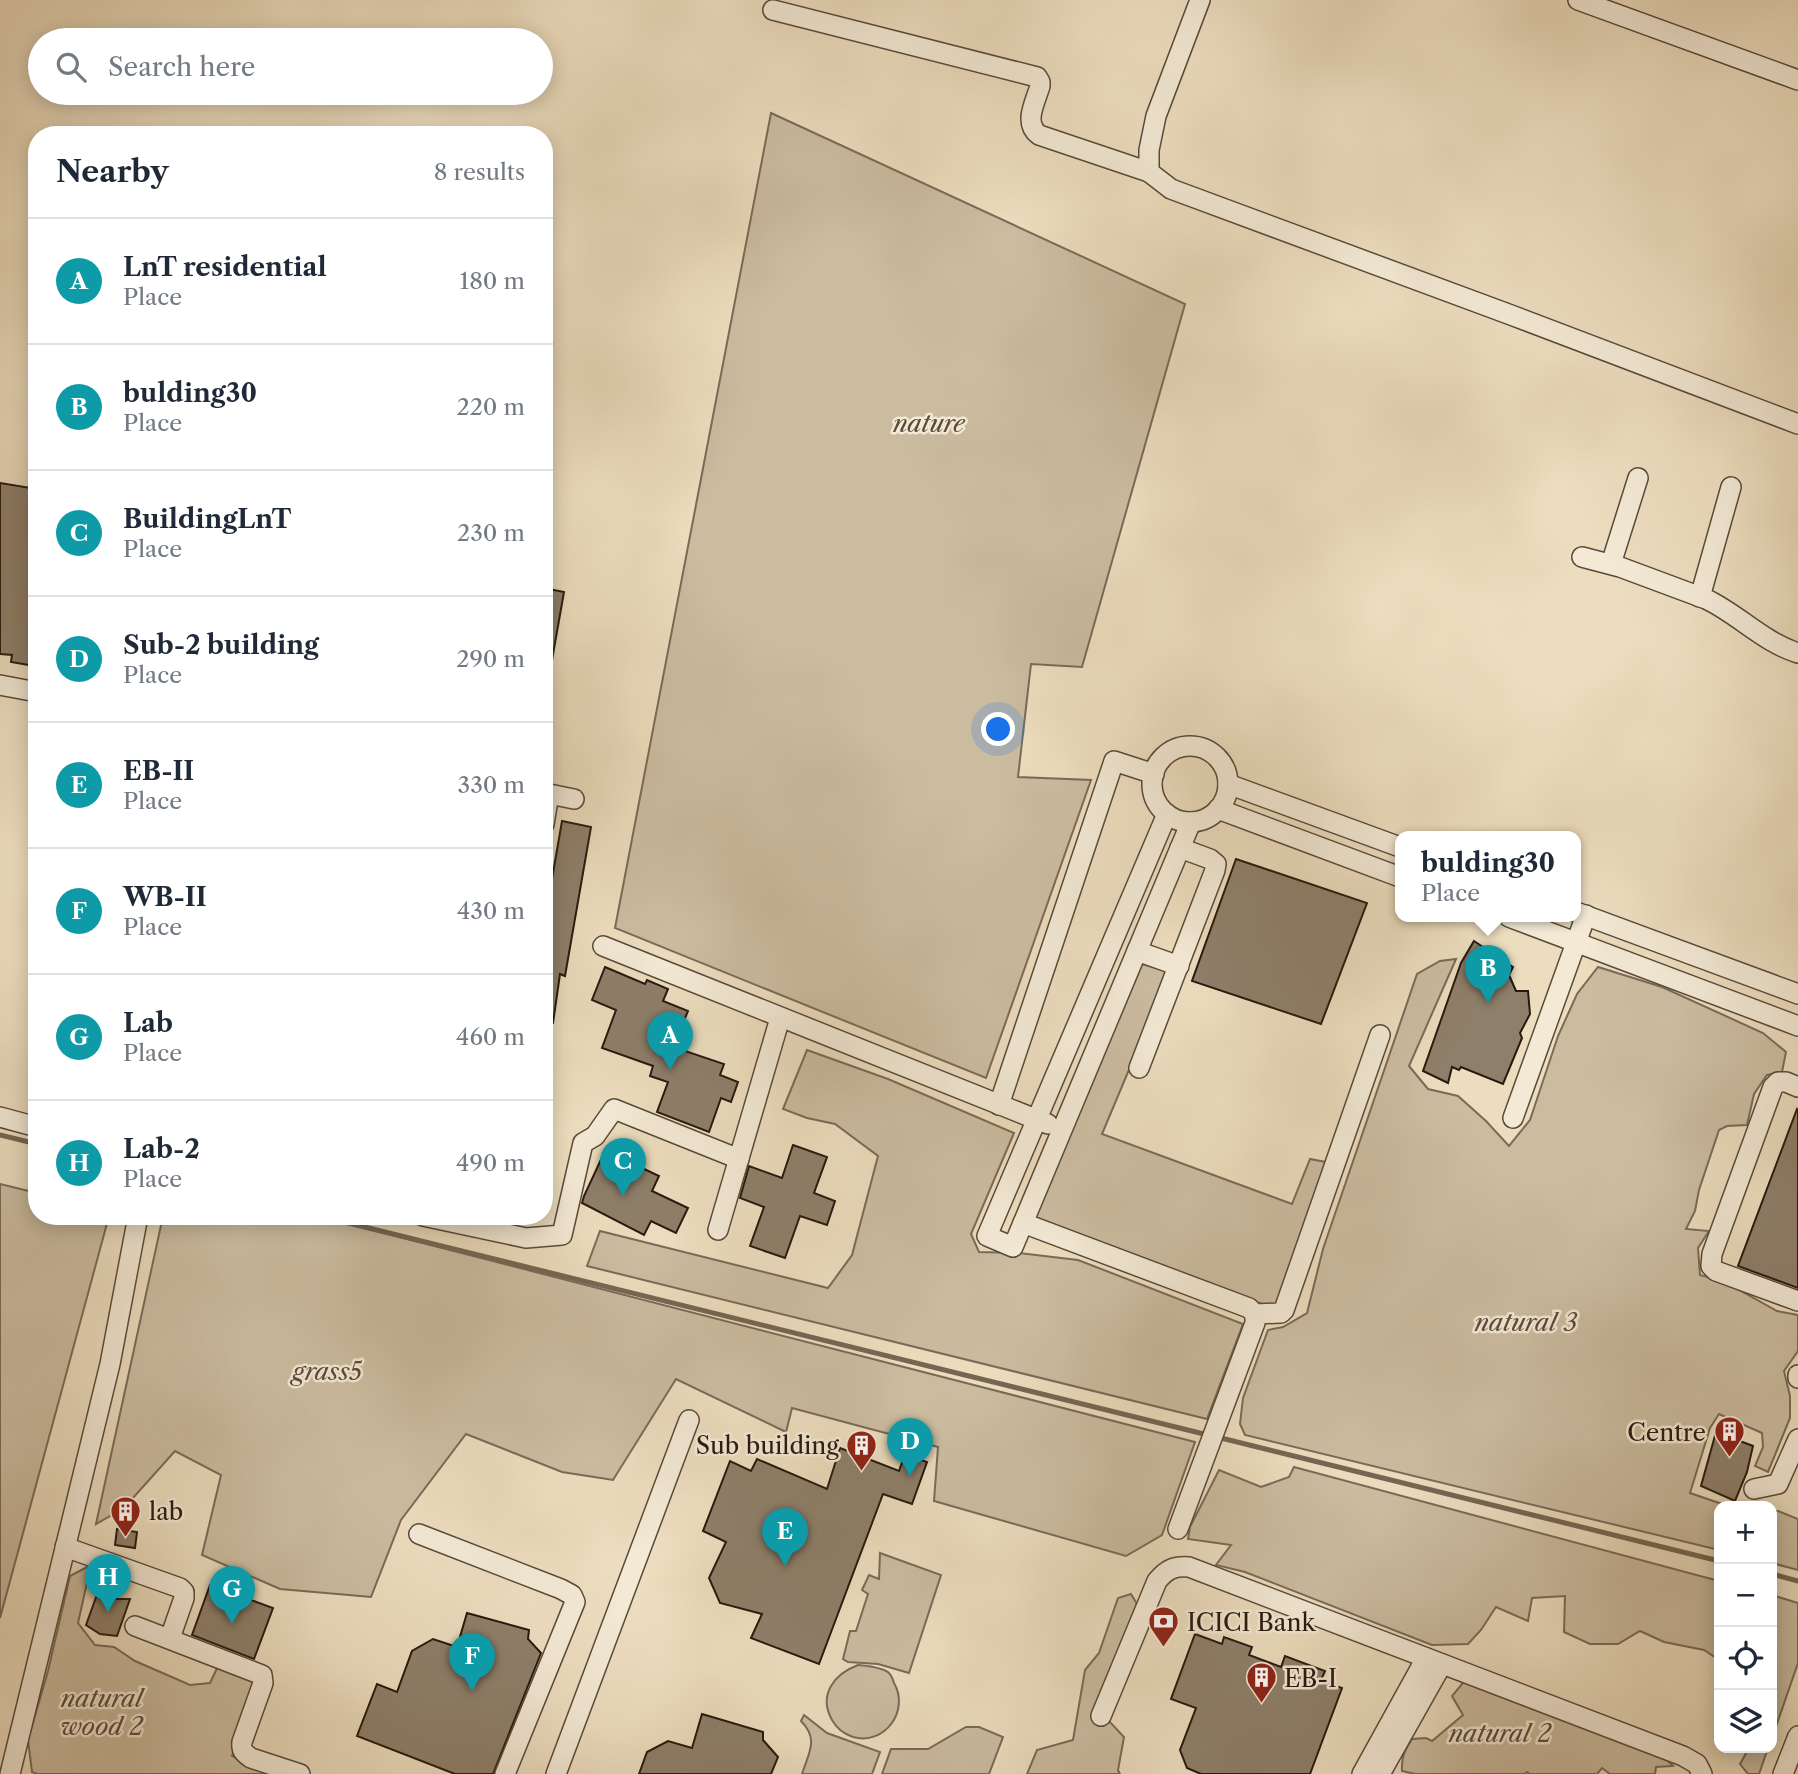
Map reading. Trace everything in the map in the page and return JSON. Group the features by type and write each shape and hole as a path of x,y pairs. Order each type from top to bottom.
{"street":[{"path":"1149,172 1149,150 1156,116 1200,0"},
{"path":"1578,0 1798,80"},
{"path":"773,10 1037,77 1040,86 1030,120 1032,130 1038,135 1149,172 1171,189 1798,424"},
{"path":"1611,564 1638,478"},
{"path":"1700,597 1731,486"},
{"path":"1582,557 1611,564 1700,597 1717,605 1777,645 1798,653"},
{"path":"0,685 28,690"},
{"path":"1202,747 1221,761 1228,783 1227,795 1213,815 1203,820 1179,821 1158,805 1153,792 1154,774 1165,756 1176,749 1202,747"},
{"path":"999,1105 1114,761 1154,774"},
{"path":"1228,783 1395,845"},
{"path":"553,795 573,799"},
{"path":"1218,809 1395,875"},
{"path":"1167,814 987,1236 1013,1247 1191,822"},
{"path":"1139,1068 1215,870 1216,864 1210,859 1180,848"},
{"path":"1581,914 1798,994"},
{"path":"1522,922 1798,1026"},
{"path":"1513,1118 1576,942 1580,922"},
{"path":"603,946 1062,1129"},
{"path":"1137,951 1179,965"},
{"path":"718,1230 780,1018"},
{"path":"1023,1223 1249,1308 1255,1314 1277,1314 1283,1310 1380,1035"},
{"path":"1798,1087 1778,1082 1773,1087 1712,1254 1711,1266 1716,1271 1798,1301"},
{"path":"465,1225 526,1238 562,1235 583,1143 595,1136 614,1109 739,1159"},
{"path":"0,1117 28,1125"},
{"path":"10,1774 110,1364 136,1225"},
{"path":"1178,1529 1255,1323 1255,1314"},
{"path":"556,1774 689,1420"},
{"path":"1754,1489 1778,1484 1798,1439"},
{"path":"419,1534 561,1589 572,1595 575,1602 505,1774"},
{"path":"65,1547 180,1588 184,1592 184,1598 170,1638"},
{"path":"1101,1716 1157,1581 1165,1571 1176,1566 1189,1567 1683,1756 1697,1764 1702,1774"},
{"path":"135,1626 262,1675 263,1682 242,1749 251,1758 300,1774"},
{"path":"1362,1774 1434,1661"},
{"path":"1380,1774 1434,1661"},
{"path":"1783,1774 1798,1736"}],"green space":[{"name":"nature","path":"771,113 1185,304 1082,667 1031,664 1018,777 1091,780 986,1078 615,928"},
{"name":"natural 3","path":"1456,959 1409,1066 1428,1089 1458,1096 1509,1146 1530,1120 1558,1036 1577,994 1598,967 1662,987 1763,1033 1786,1052 1782,1072 1767,1075 1754,1094 1747,1125 1727,1126 1719,1130 1699,1190 1695,1211 1686,1229 1709,1231 1698,1248 1700,1275 1725,1282 1777,1311 1798,1315 1798,1351 1784,1371 1790,1396 1790,1418 1768,1472 1755,1466 1763,1447 1762,1433 1719,1414 1710,1428 1690,1493 1714,1501 1714,1549 1245,1435 1240,1424 1243,1398 1268,1330 1283,1327 1307,1313 1323,1249 1417,974 1440,961"},
{"path":"1142,964 1170,972 1102,1134 1292,1204 1310,1159 1326,1162 1275,1309 1035,1217"},
{"path":"807,1050 888,1079 1014,1133 971,1234 979,1252 1019,1253 1078,1260 1243,1324 1207,1419 587,1266 600,1231 828,1288 852,1255 878,1156 835,1124 783,1109"},
{"path":"0,1184 28,1191 28,1225 107,1225 0,1618"},
{"name":"grass5","path":"161,1225 353,1225 1195,1442 1162,1535 1126,1556 934,1501 938,1447 792,1408 786,1432 676,1379 613,1480 562,1472 466,1434 401,1520 371,1597 280,1589 202,1555 221,1475 175,1451 124,1508 96,1524"},
{"path":"1294,1467 1714,1580 1714,1657 1704,1650 1664,1642 1640,1631 1618,1644 1590,1644 1564,1632 1565,1596 1532,1598 1528,1621 1496,1607 1468,1644 1432,1645 1245,1572 1216,1565 1231,1545 1188,1539 1190,1527 1219,1470 1261,1487 1289,1477"},
{"path":"1777,1511 1798,1519 1798,1570 1777,1564"},
{"path":"880,1553 941,1575 909,1673 878,1664 848,1662 843,1659 850,1631 856,1631 868,1594 862,1590 869,1575 879,1579"},
{"name":"natural wood 2","path":"91,1565 78,1623 95,1645 114,1647 135,1661 190,1685 210,1683 219,1664 256,1679 232,1756 276,1774 32,1772 28,1740 48,1671 70,1576"},
{"path":"1131,1594 1140,1609 1102,1724 1110,1722 1124,1737 1118,1770 1120,1774 1027,1774 1037,1750 1073,1740 1085,1670 1099,1653 1118,1598"},
{"path":"1777,1597 1798,1603 1798,1663 1777,1724"},
{"path":"858,1665 889,1673 898,1693 899,1704 892,1723 875,1736 865,1738 850,1736 838,1729 828,1711 827,1702 831,1686 836,1680"},
{"name":"natural 2","path":"1467,1678 1659,1752 1673,1766 1656,1767 1655,1774 1610,1774 1602,1768 1597,1774 1415,1774 1402,1771 1404,1754 1412,1739 1426,1738 1432,1741 1463,1715 1452,1696"},
{"path":"804,1715 827,1733 880,1752 872,1774 802,1774 811,1746 810,1734 801,1721"},
{"path":"966,1727 979,1727 1003,1737 989,1774 882,1774 891,1749 928,1749"},
{"path":"1746,1753 1766,1753 1759,1774 1748,1774 1740,1764"}],"building":[{"path":"0,483 28,488 28,665 11,662 12,655 0,654"},
{"path":"553,590 564,592 553,654"},
{"path":"562,821 591,827 565,976 560,974 553,1023 553,873"},
{"path":"1236,859 1367,903 1321,1024 1192,981"},
{"path":"1474,941 1513,967 1509,975 1516,991 1528,991 1530,1014 1520,1033 1522,1038 1503,1084 1461,1067 1459,1070 1452,1067 1448,1083 1423,1071 1461,963"},
{"path":"605,967 645,984 647,980 668,989 663,1001 688,1011 673,1047 724,1064 720,1075 738,1082 731,1102 721,1098 709,1132 657,1112 668,1082 650,1076 653,1066 602,1048 616,1010 592,1000"},
{"path":"1798,1110 1798,1288 1738,1266"},
{"path":"793,1145 827,1157 814,1193 835,1201 827,1225 800,1216 785,1258 750,1246 764,1207 740,1198 749,1166 782,1178"},
{"path":"604,1153 641,1171 642,1168 659,1176 652,1191 688,1208 676,1233 651,1221 644,1235 582,1203"},
{"name":"Centre","path":"1716,1432 1753,1446 1747,1472 1735,1501 1701,1486"},
{"path":"840,1448 899,1471 905,1454 927,1462 912,1504 883,1494 819,1664 751,1638 762,1614 720,1603 709,1578 726,1542 703,1531 730,1461 751,1471 757,1459 827,1489"},
{"name":"lab","path":"117,1529 137,1532 135,1548 115,1545"},
{"name":"lab","path":"210,1585 273,1608 254,1659 192,1635"},
{"path":"99,1589 117,1599 130,1599 117,1636 100,1634 86,1625"},
{"path":"467,1613 529,1630 528,1639 541,1653 493,1774 455,1774 357,1736 377,1684 397,1692 412,1651 433,1639 457,1647"},
{"name":"EB-I","path":"1195,1634 1222,1644 1224,1637 1252,1647 1249,1655 1281,1667 1285,1656 1325,1671 1321,1680 1342,1688 1310,1774 1201,1774 1187,1768 1180,1750 1196,1708 1171,1699"},
{"path":"702,1714 763,1732 763,1740 778,1757 771,1774 639,1774 647,1752 668,1741 692,1748"}],"waterway":[{"path":"0,1135 28,1142"},
{"path":"356,1225 1208,1435"},
{"path":"1217,1437 1714,1560"},
{"path":"1777,1575 1798,1581"}],"place":[{"name":"bulding30","path":"1488,1003"},
{"name":"LnT residential","path":"670,1070"},
{"name":"BuildingLnT","path":"623,1196"},
{"name":"Centre","path":"1729,1459"},
{"name":"Sub building","path":"862,1472"},
{"name":"Sub-2 building","path":"910,1476"},
{"name":"lab","path":"126,1538"},
{"name":"EB-II","path":"785,1566"},
{"name":"Lab-2","path":"108,1612"},
{"name":"Lab","path":"232,1624"},
{"name":"ICICI Bank","path":"1164,1649"},
{"name":"WB-II","path":"472,1691"},
{"name":"EB-I","path":"1261,1705"}]}
